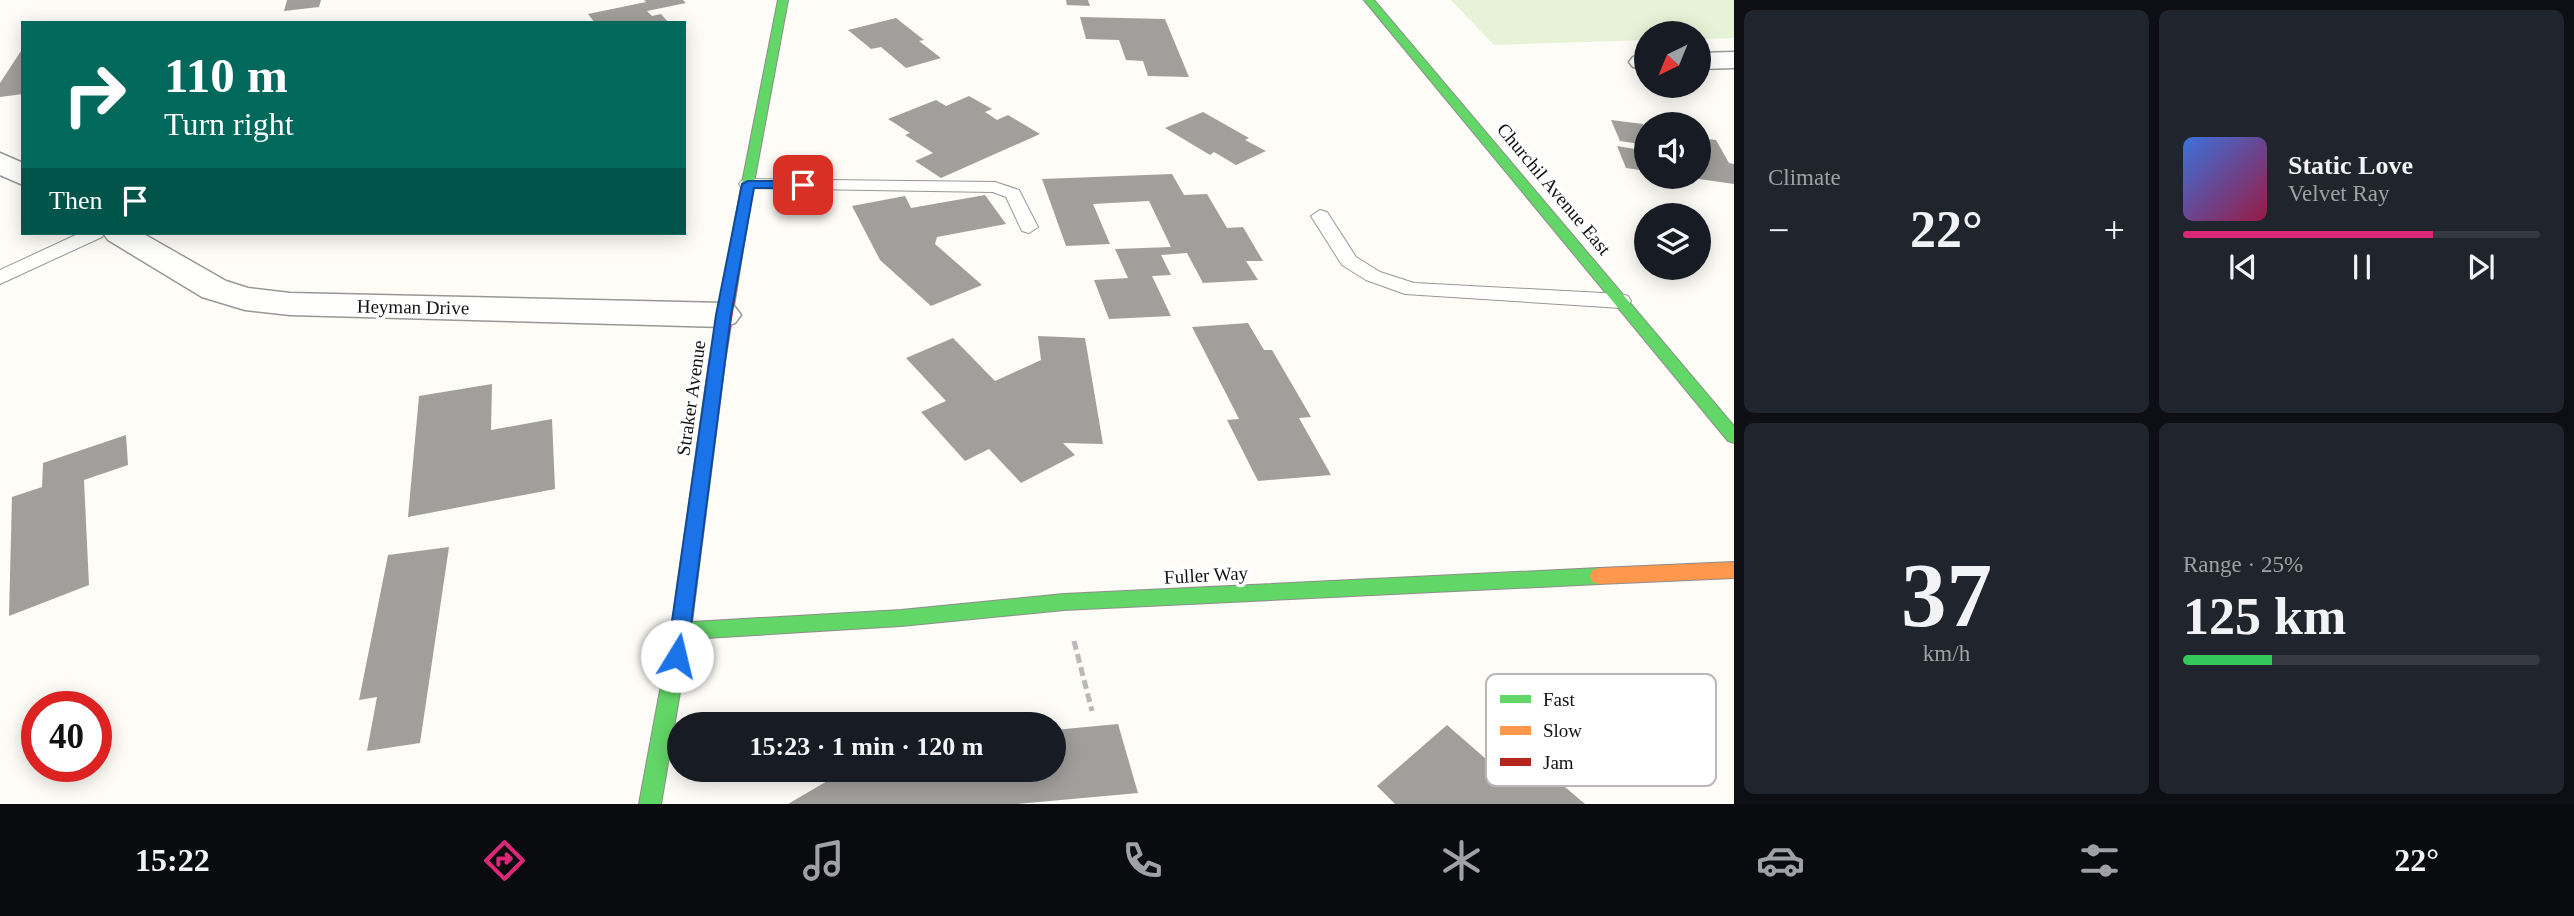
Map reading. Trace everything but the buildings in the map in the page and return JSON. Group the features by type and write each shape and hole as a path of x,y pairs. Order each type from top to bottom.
{"street":[{"name":"Straker Avenue","path":"650,804 681,631 723,315 783,0"},
{"name":"Churchil Avenue East","path":"1369,0 1734,437"},
{"path":"1712,61 1734,60"},
{"path":"0,162 21,175"},
{"name":"Heyman Drive","path":"122,235 214,289 245,299 290,304 723,315"},
{"name":"Fuller Way","path":"681,631 901,618 1064,603 1734,570"}],"lane":[{"path":"748,184 995,187 1013,194 1029,227"},
{"path":"1320,216 1349,261 1373,276 1412,289 1620,301"},
{"path":"0,278 91,235"}],"path":[{"path":"1064,603 1092,711"}],"green space":[{"path":"1451,0 1734,0 1734,38 1712,39 1712,21 1634,21 1634,40 1494,45"}],"traffic: fast":[{"path":"747,188 783,0"},
{"path":"1369,0 1734,437"},
{"path":"650,804 681,631 717,362"},
{"path":"681,631 901,618 1064,602 1599,576"}],"traffic: slow":[{"path":"1599,576 1734,570"}],"traffic: jam":[{"path":"717,362 747,188"}],"route":[{"path":"677,656 723,315 748,184 803,185"}]}
